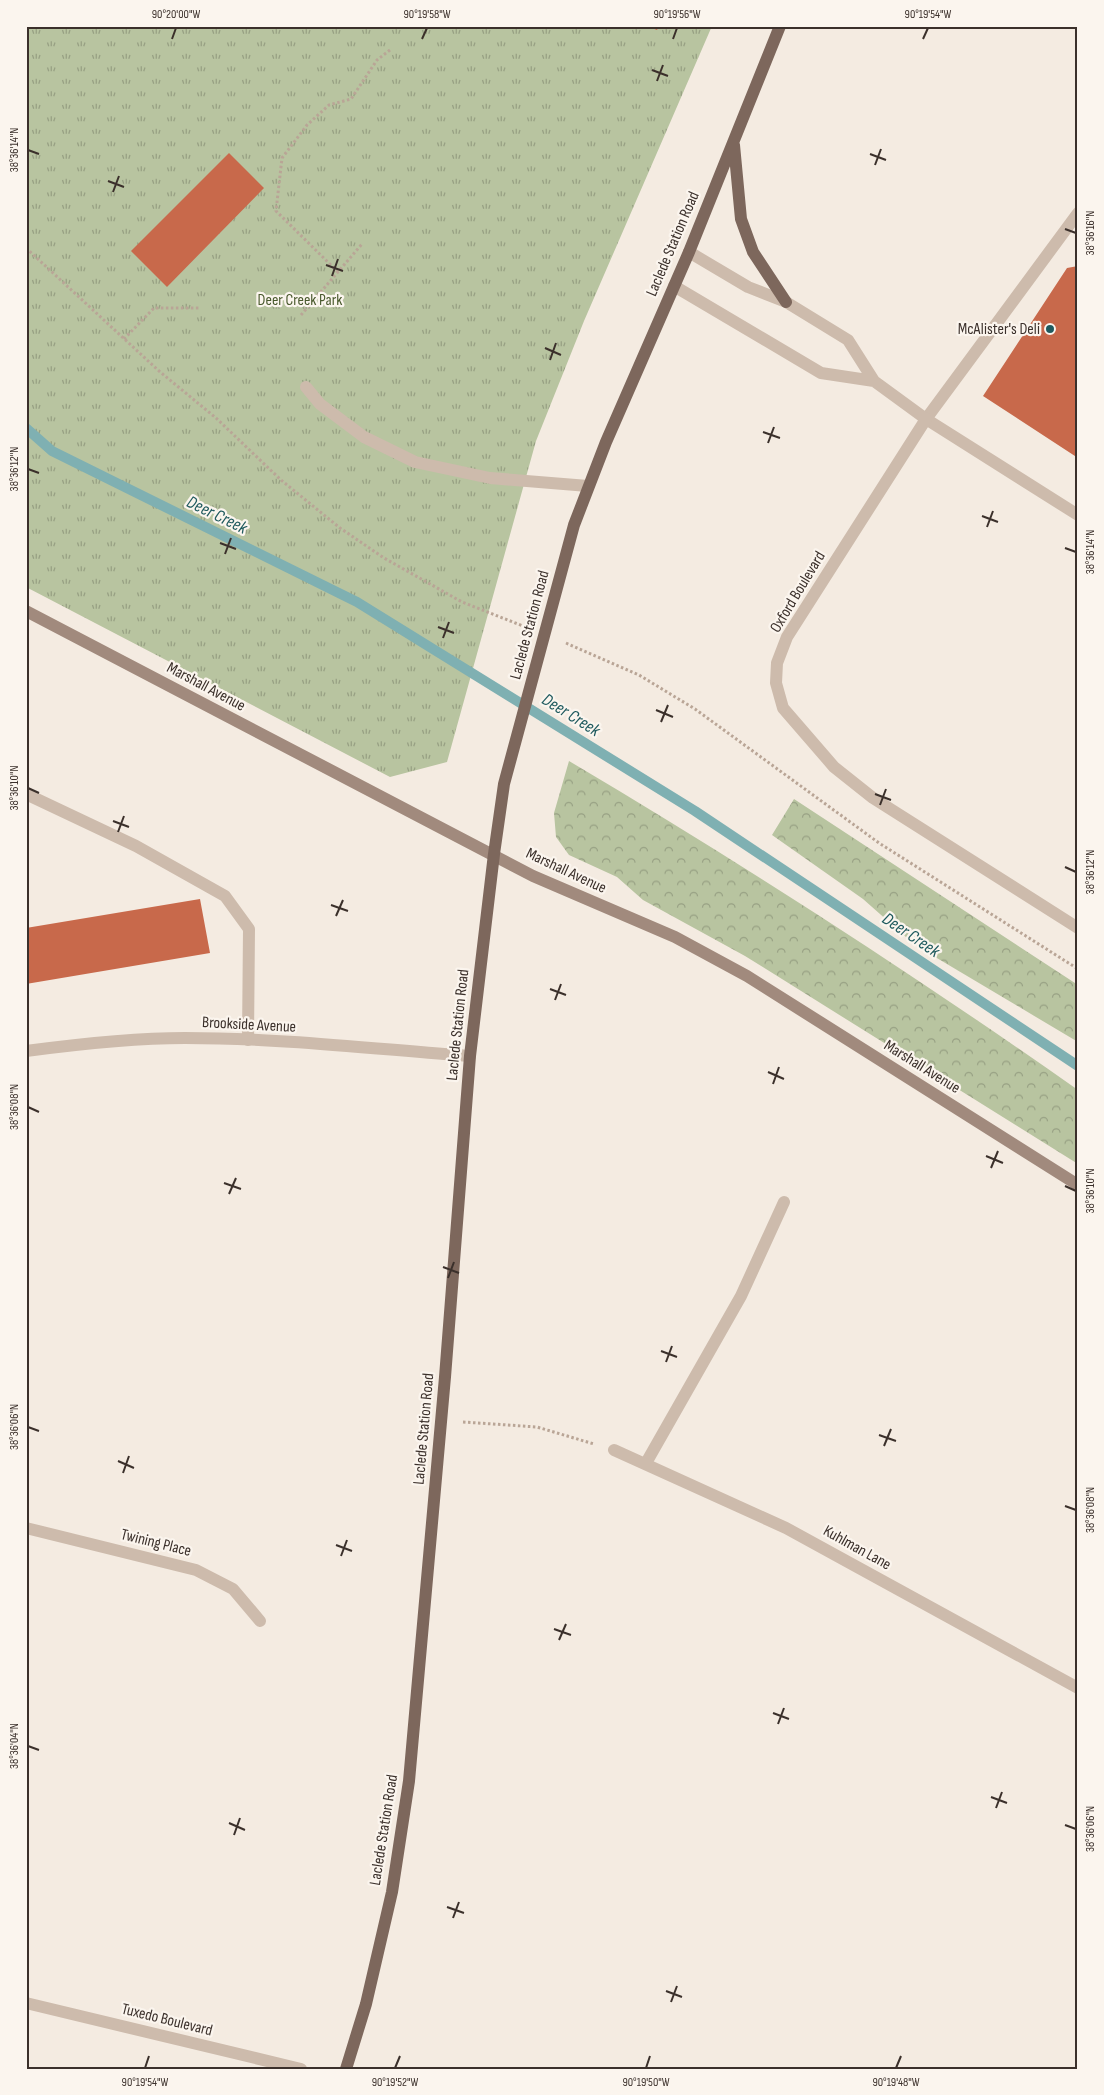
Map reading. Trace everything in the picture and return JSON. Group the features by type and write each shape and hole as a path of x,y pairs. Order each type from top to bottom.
{"main road":[{"name":"Laclede Station Road","path":"346,2069 366,2004 392,1892 409,1781 441,1420 470,1056 504,784 574,525 588,486 689,252 780,26"},
{"path":"734,141 741,219 753,252 786,302"}],"street":[{"name":"Oxford Boulevard","path":"1078,212 926,419 787,637 777,663 776,683 783,708 834,767 873,798 1078,928"},
{"path":"689,252 748,287 786,302 848,340 874,381 926,419 1078,515"},
{"path":"674,286 821,373 874,381"},
{"path":"306,387 320,404 364,437 415,462 490,478 588,486"},
{"name":"Marshall Avenue","path":"26,611 302,757 494,854 533,876 675,937 747,976 1078,1185"},
{"path":"26,794 136,846 225,896 249,930 248,1040"},
{"name":"Brookside Avenue","path":"26,1051 102,1041 186,1038 248,1040 470,1056"},
{"path":"646,1463 741,1296 784,1202"},
{"name":"Kuhlman Lane","path":"614,1450 786,1528 1078,1688"},
{"name":"Twining Place","path":"26,1528 196,1570 233,1589 260,1621"},
{"name":"Tuxedo Boulevard","path":"26,2002 301,2069"}],"path":[{"path":"338,272 276,211 282,158 307,125 329,104 351,99 377,60 390,50"},
{"path":"301,314 362,244"},
{"path":"124,339 154,308 198,308"},
{"path":"441,1420 536,1427 614,1450"}],"green space":[{"name":"Deer Creek Park","path":"26,26 712,26 584,321 536,441 447,762 390,777 26,587"},
{"path":"569,761 827,921 953,1004 1078,1090 1078,1164 745,956 643,900 617,877 569,855 556,837 554,813"},
{"path":"794,799 1078,985 1078,1042 915,945 863,899 772,835"}],"building":[{"path":"647,26 659,26 657,30"},
{"path":"229,153 264,188 167,287 131,251"},
{"path":"1078,266 1078,458 983,396 1067,268"},
{"path":"200,899 210,953 26,984 26,928"}],"waterway":[{"name":"Deer Creek","path":"26,428 52,451 357,602 695,811 1078,1066"}],"place":[{"name":"McAlister's Deli","path":"1050,329"}]}
